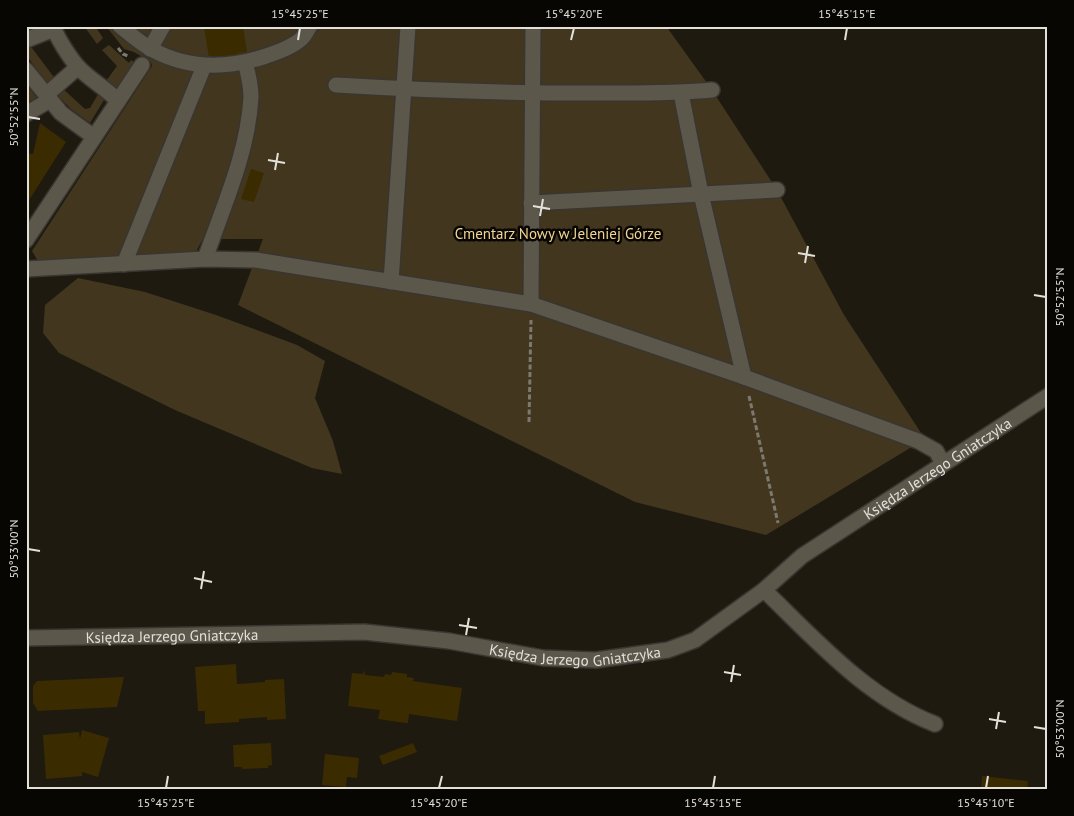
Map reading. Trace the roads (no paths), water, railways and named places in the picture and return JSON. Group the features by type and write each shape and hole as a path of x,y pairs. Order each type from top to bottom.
{"street":[{"path":"120,26 150,49 187,63 204,66 234,65 287,47 302,39 310,26"},
{"path":"150,49 164,26"},
{"path":"391,282 408,26"},
{"path":"531,304 534,26"},
{"path":"26,40 54,28 78,67 107,89 118,101"},
{"path":"205,259 237,167 243,144 251,95 245,62"},
{"path":"26,240 142,65"},
{"path":"124,264 204,66"},
{"path":"26,114 48,98 78,67"},
{"path":"26,70 61,113 94,137"},
{"path":"336,85 533,93 681,93 712,90"},
{"path":"681,93 701,194 744,376"},
{"path":"531,203 777,190"},
{"path":"26,268 205,259 256,260 531,304 744,376 918,441 936,450 944,463"},
{"name":"Księdza Jerzego Gniatczyka","path":"26,638 364,632 449,641 543,658 596,660 668,650 695,640 764,590 802,556 1048,396"},
{"path":"764,590 829,653 877,692 924,720 935,724"}],"park label":[{"name":"Cmentarz Nowy w Jeleniej Górze","path":"558,233"}]}
